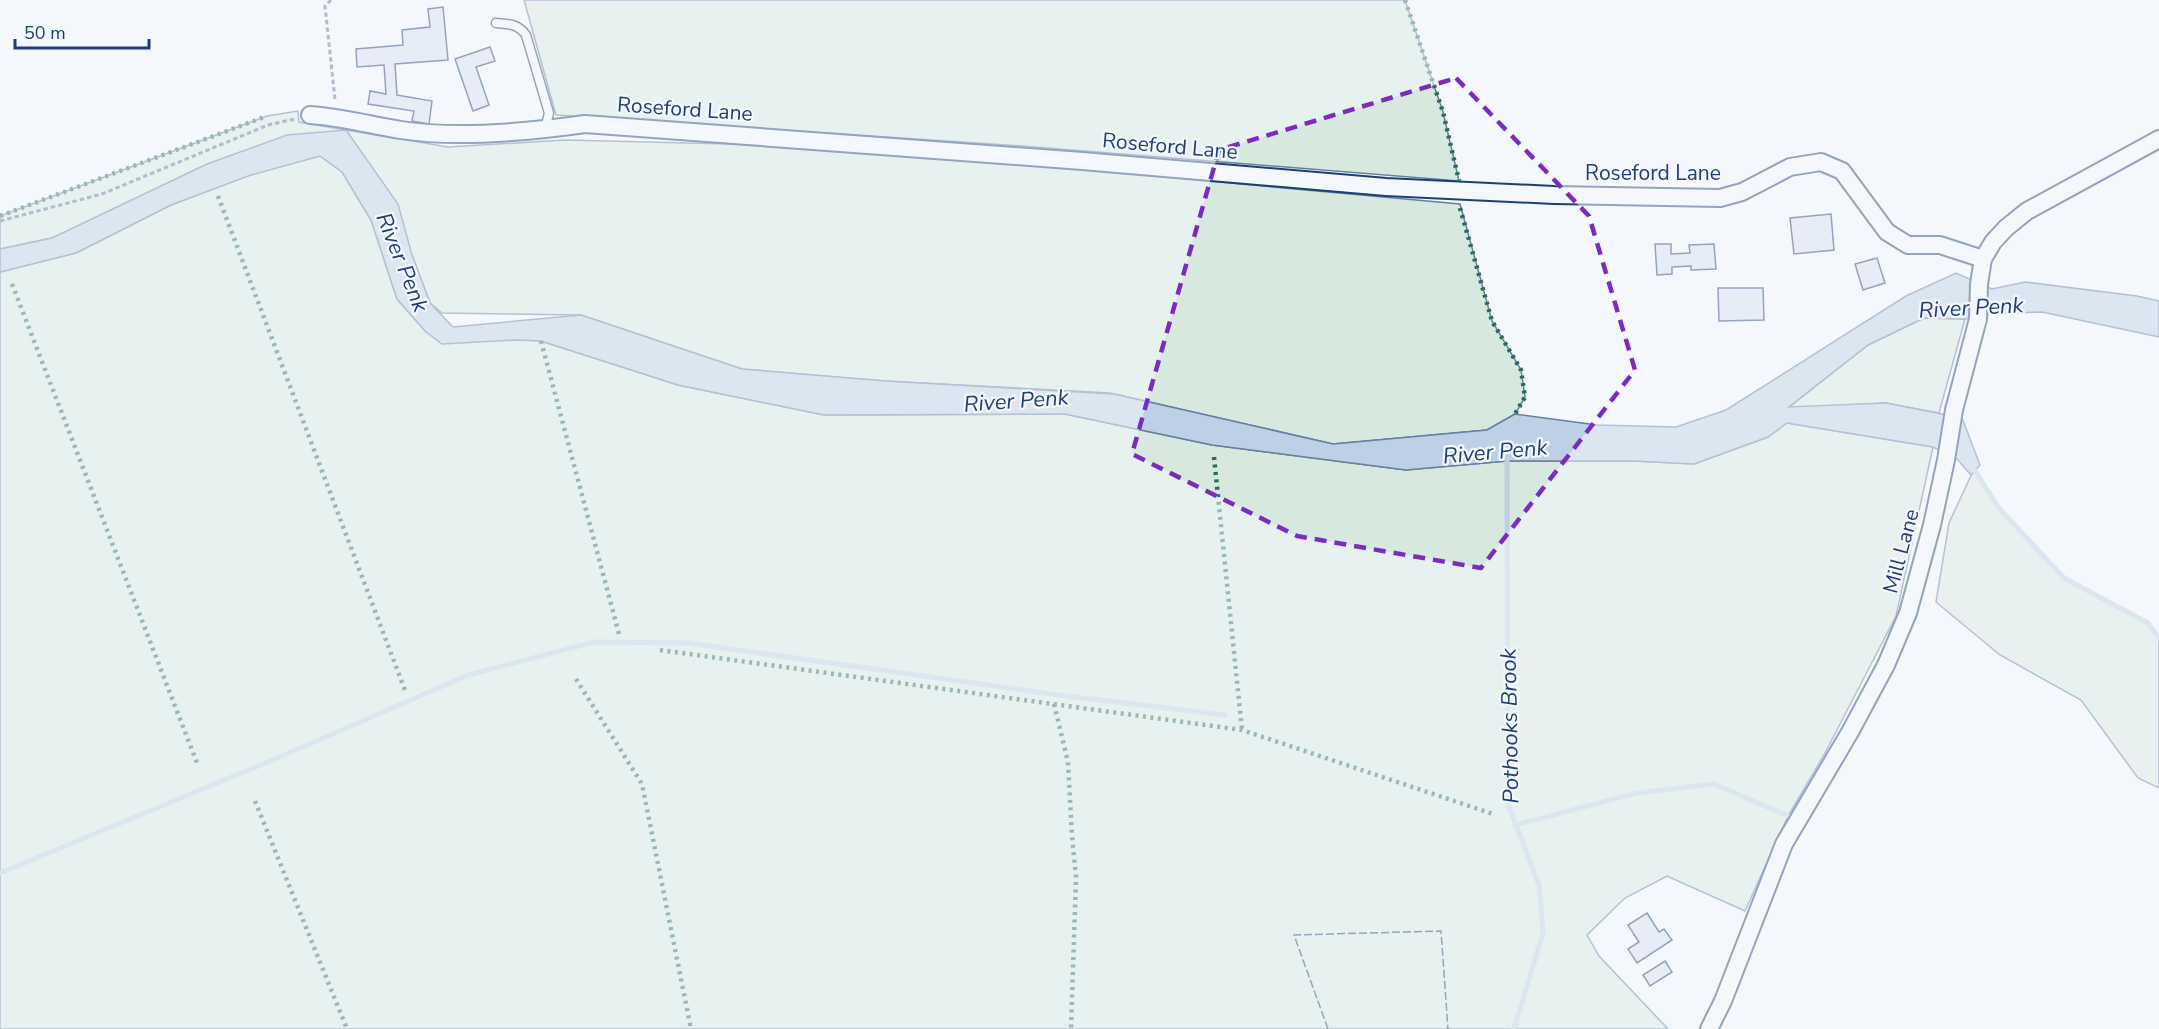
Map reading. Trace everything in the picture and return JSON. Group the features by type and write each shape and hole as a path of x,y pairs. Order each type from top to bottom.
{"street":[{"name":"Roseford Lane","path":"310,115 337,117 402,130 456,133 544,129 585,124 1094,162 1386,187 1566,196 1720,198 1742,192 1791,167 1821,162 1842,171 1887,232 1908,245 1940,245 1983,259"},
{"name":"Mill Lane","path":"1709,1029 1723,1001 1785,844 1850,732 1886,665 1900,633 1932,525 1947,460 1954,410 1978,319 1979,284 1983,259 1993,242 2027,211 2159,139"}],"lane":[{"path":"496,23 513,24 521,28 526,35 549,113 544,129"}],"path":[{"path":"331,0 325,6 337,117"},
{"path":"0,221 102,194 268,125 310,115"}],"highlighted area":[{"path":"1456,78 1589,216 1635,370 1481,568 1297,536 1132,454 1219,150"}],"shaded area":[{"path":"524,0 1405,0 1443,112 1459,181 1022,146 556,115"},
{"path":"298,111 299,122 448,147 565,140 729,144 978,160 1460,204 1492,321 1521,370 1525,397 1515,414 1487,430 1333,444 1110,393 885,381 742,369 581,315 442,313 430,303 412,255 346,130 52,238 0,249 0,216 267,116"},
{"path":"320,156 342,172 371,220 397,299 426,332 541,341 678,385 824,415 1065,414 1212,445 1406,470 1507,461 1634,461 1694,464 1768,437 1787,423 1933,447 1896,616 1825,753 1788,816 1745,911 1667,876 1625,898 1587,935 1599,956 1668,1029 0,1029 0,272 76,253 171,205 257,172"},
{"path":"1924,318 1965,319 1939,413 1886,403 1788,408 1868,345"},
{"path":"1974,469 1998,507 2064,578 2148,623 2159,638 2159,788 2138,778 2081,700 2000,655 1936,602 1949,523"}],"water":[{"name":"River Penk","path":"346,130 398,204 412,255 430,303 453,327 581,315 742,369 885,381 1114,394 1333,444 1487,430 1515,414 1597,425 1676,427 1726,410 1906,296 1956,273 1992,289 2025,282 2137,296 2159,301 2159,337 2042,312 1988,314 1965,319 1924,318 1868,345 1789,407 1886,403 1962,418 1980,465 1971,475 1957,459 1933,447 1787,423 1768,437 1694,464 1634,461 1507,461 1406,470 1212,445 1065,414 824,415 678,385 541,341 442,344 426,332 397,299 371,220 342,172 320,156 251,175 171,205 76,253 0,272 0,249 52,238 207,164 287,135"}],"building":[{"path":"443,7 448,60 395,64 397,95 432,101 429,124 412,121 414,111 368,104 370,91 386,94 384,65 357,67 356,49 403,45 402,30 430,27 428,9"},
{"path":"490,47 495,61 476,67 489,105 473,111 455,59"},
{"path":"1831,214 1834,250 1794,254 1790,218"},
{"path":"1655,244 1671,244 1671,254 1690,253 1689,245 1714,244 1716,269 1691,270 1691,266 1672,267 1672,274 1657,275"},
{"path":"1877,258 1885,283 1863,290 1855,264"},
{"path":"1718,288 1763,288 1764,320 1719,321"},
{"path":"1647,913 1659,932 1664,929 1672,940 1637,963 1628,949 1639,942 1628,925"},
{"path":"1665,961 1672,972 1650,986 1643,975"}],"waterway":[{"name":"Pothooks Brook","path":"1507,456 1508,804 1539,885 1543,933 1514,1029"},
{"path":"1972,466 1998,507 2064,578 2148,623 2159,638"},
{"path":"0,873 275,759 468,675 594,642 688,643 1066,696 1225,715"},
{"path":"1515,825 1637,793 1714,784 1788,816"}],"hedge":[{"path":"1405,0 1443,112 1459,181"},
{"path":"0,216 267,116"},
{"path":"218,196 406,693"},
{"path":"1460,208 1492,321 1521,370 1525,397 1515,414"},
{"path":"12,284 197,763"},
{"path":"541,341 619,634"},
{"path":"1214,457 1242,730"},
{"path":"660,650 1242,730 1493,814"},
{"path":"576,679 642,784 691,1029"},
{"path":"1054,704 1068,762 1076,877 1071,1029"},
{"path":"255,801 347,1029"}],"fence":[{"path":"1328,1029 1294,935 1441,931 1448,1029"}]}
